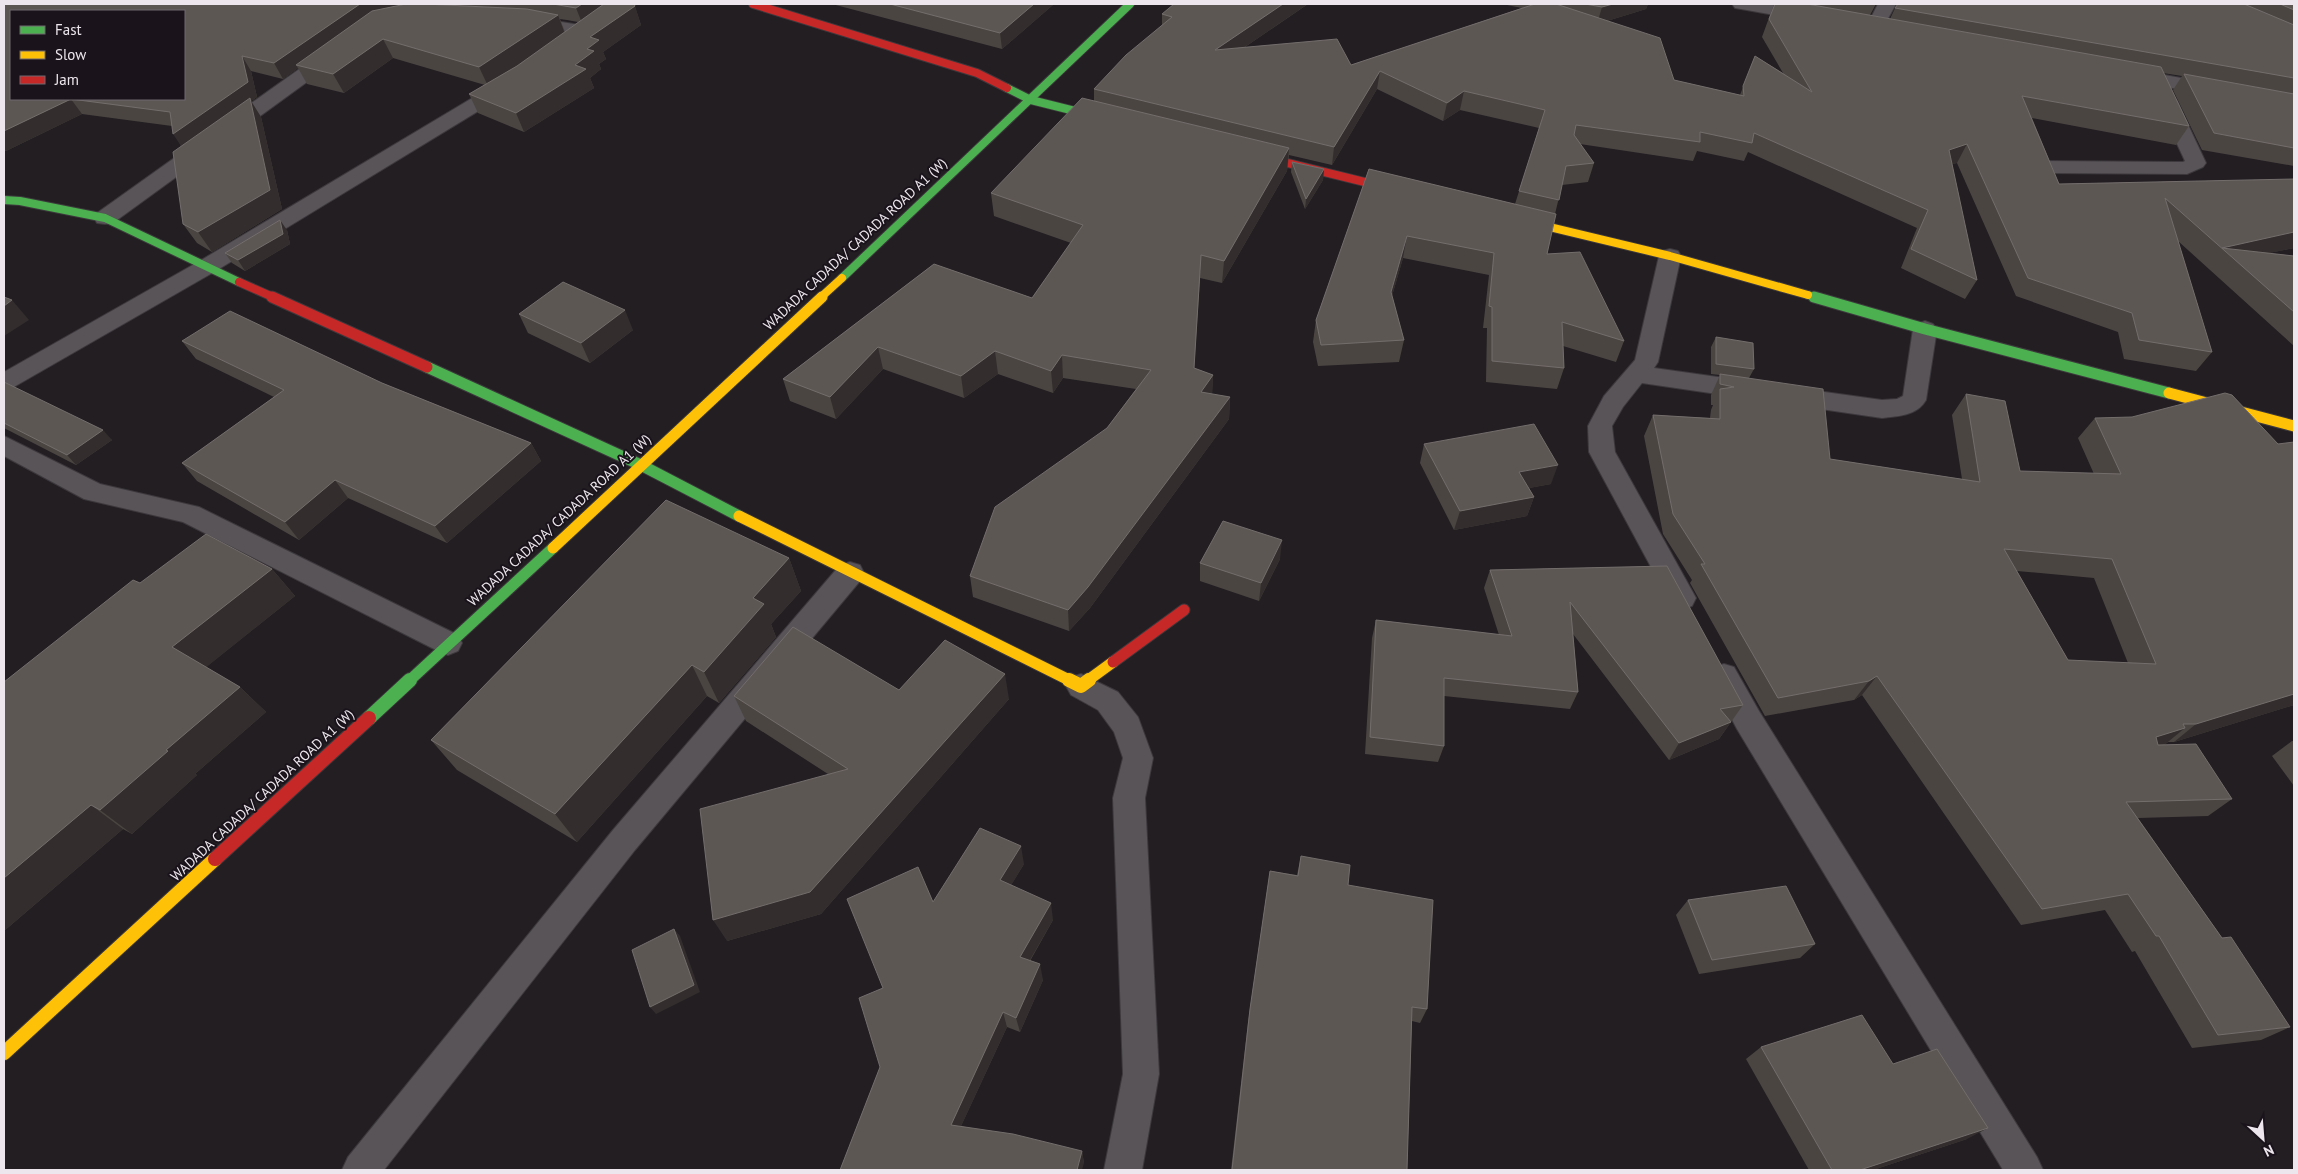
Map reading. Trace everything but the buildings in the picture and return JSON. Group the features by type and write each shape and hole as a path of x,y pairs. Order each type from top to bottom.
{"street":[{"path":"753,4 977,73 1031,100 1118,121"},
{"name":"WADADA CADADA/ CADADA ROAD A1 (W)","path":"4,1053 641,465 1031,100 1130,4"},
{"path":"1741,4 1826,20"},
{"path":"1874,29 1887,4"},
{"path":"502,20 593,26 565,45"},
{"path":"1855,25 1893,32"},
{"path":"105,218 346,44"},
{"path":"2118,72 2236,94"},
{"path":"4,382 206,267 524,74"},
{"path":"2043,167 2187,168 2196,163 2157,80"},
{"path":"1244,152 1409,192"},
{"path":"4,200 20,201 105,218 206,267 641,465 850,573 1108,701 1127,726 1138,758 1129,798 1142,1074 1123,1170"},
{"path":"1506,216 1670,256 1925,329 2294,426"},
{"path":"1670,256 1646,362 1613,402 1600,426 1602,452 1696,625"},
{"path":"1635,374 1882,409 1902,407 1914,400 1925,329"},
{"path":"4,445 93,492 190,514 448,643"},
{"path":"361,1170 624,840 850,573"},
{"path":"1081,686 1184,610"},
{"path":"1710,651 1748,720 2024,1170"}],"traffic: fast":[{"path":"842,278 1130,4"},
{"path":"1007,88 1031,100 1107,119"},
{"path":"4,200 20,201 105,218 239,282"},
{"path":"1808,295 1925,329 2169,393"},
{"path":"427,367 641,465 739,516"},
{"path":"369,718 553,548"}],"traffic: slow":[{"path":"1516,219 1670,256 1808,295"},
{"path":"553,548 842,278"},
{"path":"2169,393 2294,426"},
{"path":"739,516 850,573 1081,686 1113,662"},
{"path":"4,1053 215,859"}],"traffic: jam":[{"path":"753,4 977,73 1007,88"},
{"path":"1251,154 1401,191"},
{"path":"239,282 427,367"},
{"path":"1113,662 1184,610"},
{"path":"215,859 369,718"}]}
